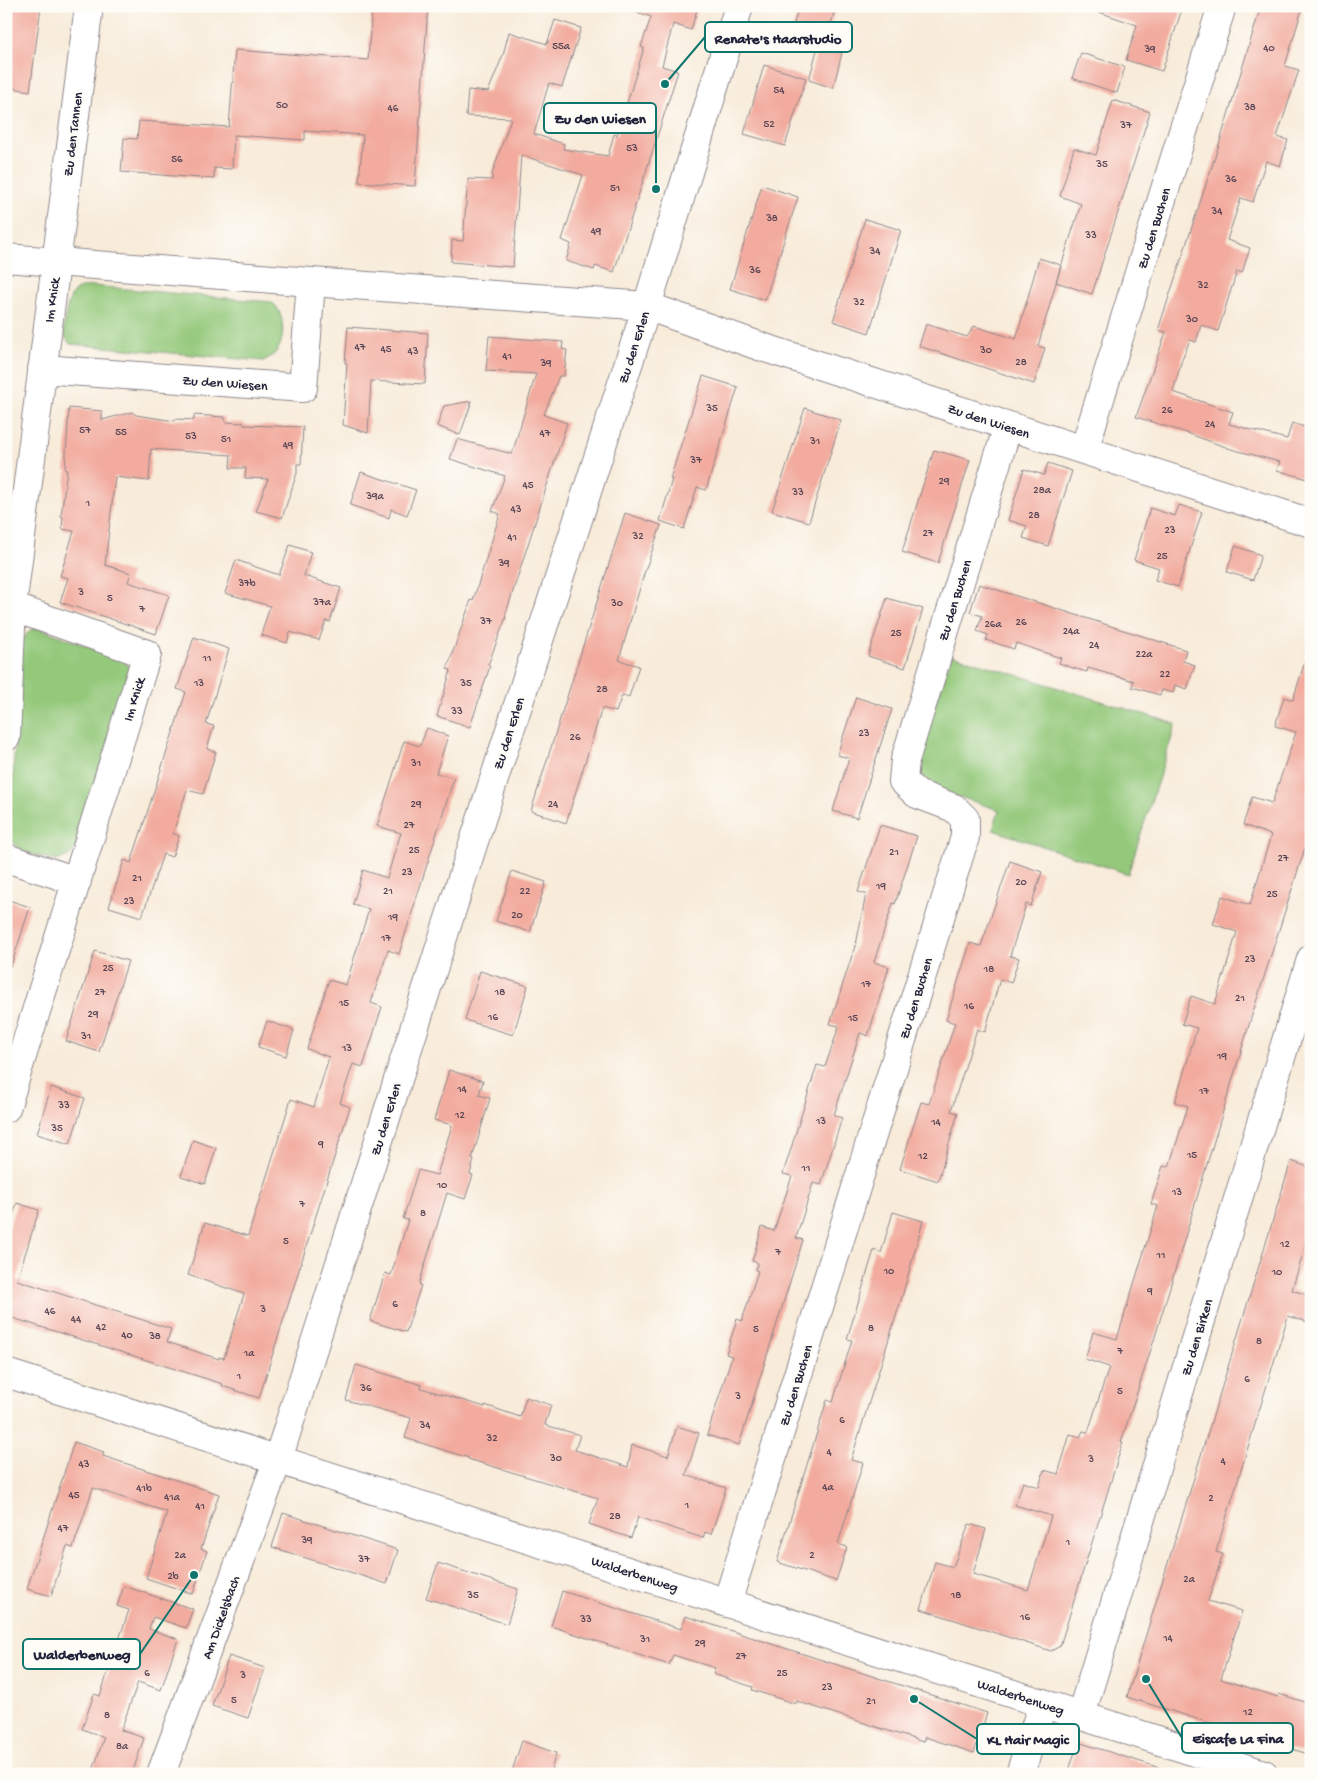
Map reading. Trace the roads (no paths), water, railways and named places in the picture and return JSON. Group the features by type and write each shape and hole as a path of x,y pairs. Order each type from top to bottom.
{"street":[{"name":"Zu den Tannen","path":"56,262 88,6"},
{"name":"Zu den Erlen","path":"278,1459 446,928 647,306 738,6"},
{"name":"Zu den Buchen","path":"1084,450 1222,6"},
{"name":"Zu den Wiesen","path":"6,258 647,306 762,347 1311,523"},
{"name":"Im Knick","path":"6,737 12,607 56,262"},
{"name":"Zu den Wiesen","path":"42,369 303,388 311,282"},
{"name":"Zu den Buchen","path":"727,1602 965,837 966,819 954,808 917,794 903,781 905,760 1008,426"},
{"name":"Im Knick","path":"6,1108 147,654 12,607"},
{"path":"6,858 78,881"},
{"name":"Zu den Birken","path":"1081,1715 1311,959"},
{"name":"Walderbenweg","path":"6,1373 1264,1774"},
{"name":"Am Dickelsbach","path":"162,1774 278,1459"},
{"path":"1020,1774 1043,1703"}],"place":[{"name":"Renate's Haarstudio","path":"665,84"},
{"name":"Zu den Wiesen","path":"656,189"},
{"name":"Walderbenweg","path":"194,1575"},
{"name":"Eiscafe La Fina","path":"1146,1679"},
{"name":"KL Hair Magic","path":"914,1699"}]}
